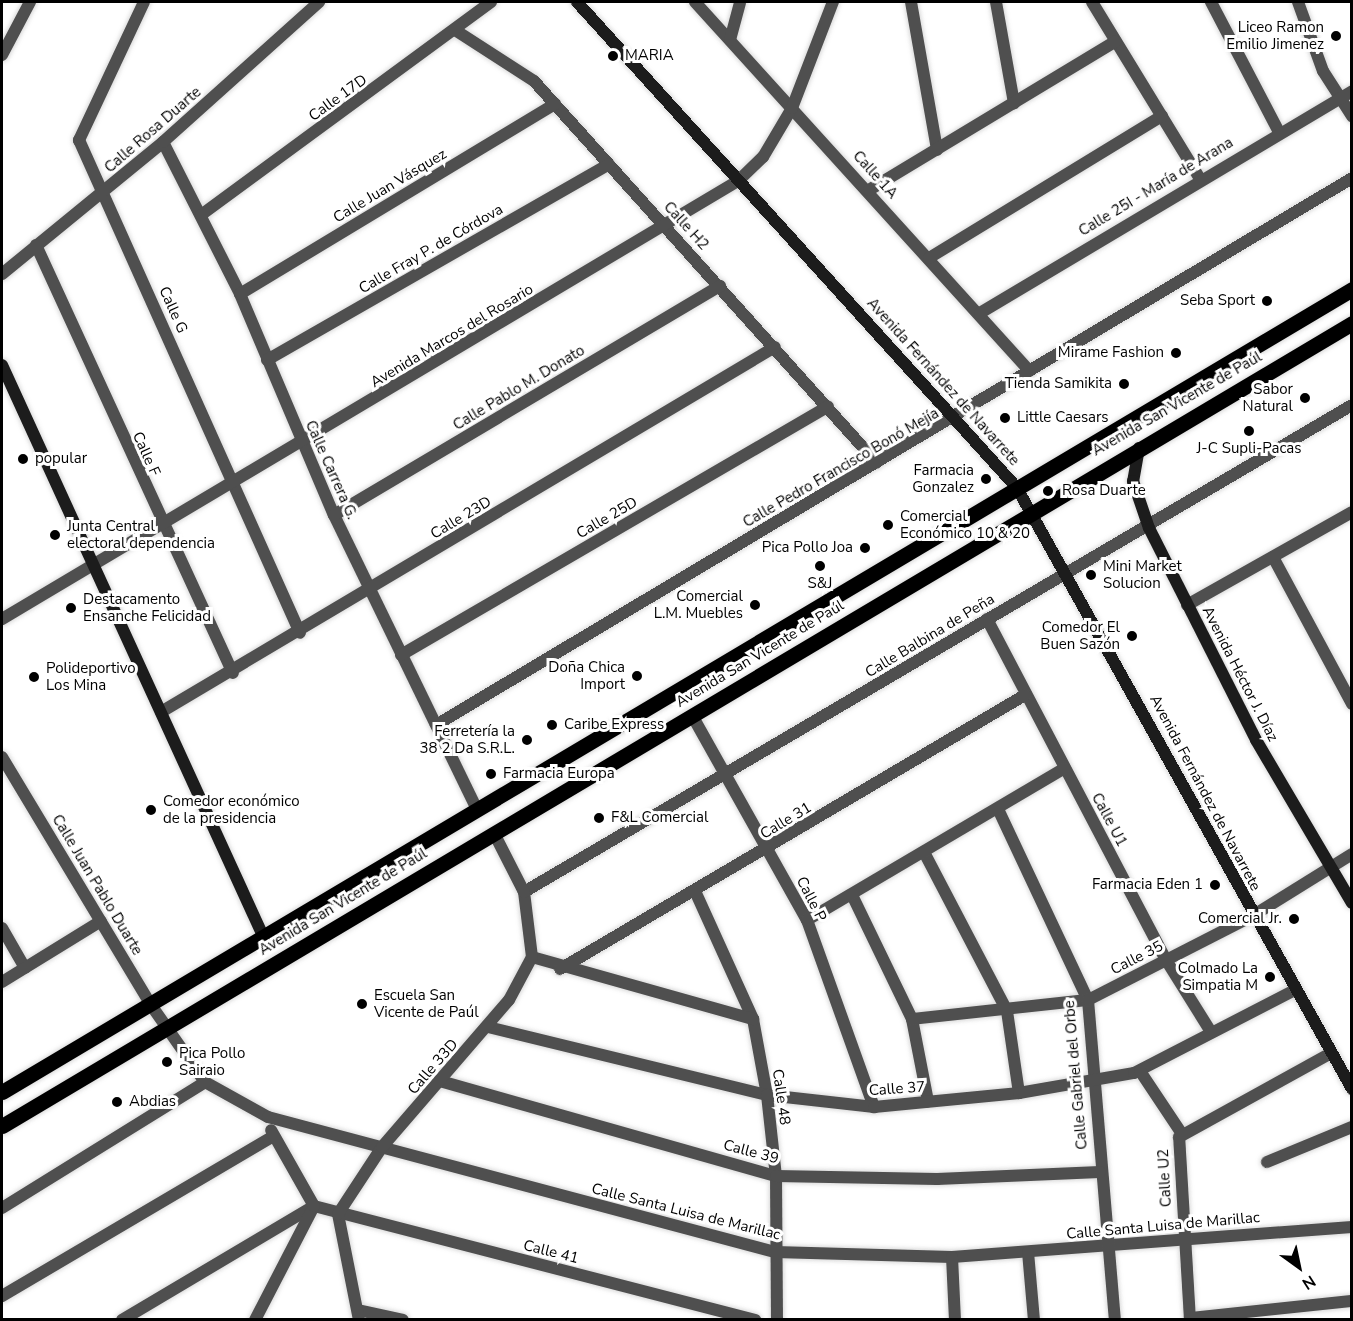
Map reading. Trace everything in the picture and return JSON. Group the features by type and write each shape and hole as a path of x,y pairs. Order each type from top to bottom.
{"main road":[{"name":"Avenida Fernández de Navarrete","path":"577,2 738,181 958,416 1017,488 1069,574 1295,990 1352,1089"},
{"name":"Avenida San Vicente de Paúl","path":"2,1092 1352,289"},
{"name":"Avenida San Vicente de Paúl","path":"2,1126 693,717 1031,511 1352,323"},
{"path":"2,365 264,938"},
{"name":"Avenida Héctor J. Díaz","path":"1139,448 1133,481 1149,528 1256,740 1352,903"}],"street":[{"path":"2,55 30,2"},
{"name":"Calle G","path":"144,2 79,130 300,633"},
{"name":"Calle Rosa Duarte","path":"2,274 105,192 318,2"},
{"name":"Calle 17D","path":"201,215 491,2"},
{"name":"Calle 1A","path":"695,2 869,190 1030,371"},
{"path":"730,40 740,2"},
{"name":"Avenida Marcos del Rosario","path":"2,616 666,227 738,181 763,157 792,108 833,2"},
{"path":"911,2 937,150"},
{"path":"996,2 1014,103"},
{"path":"1092,2 1199,177"},
{"path":"1212,2 1278,130"},
{"path":"1298,2 1323,71 1352,116"},
{"name":"Calle H2","path":"455,30 534,81 877,463"},
{"path":"869,190 1116,41"},
{"name":"Calle 25I - María de Arana","path":"980,313 1199,177 1278,130 1352,91"},
{"name":"Calle Juan Vásquez","path":"240,294 555,104"},
{"path":"929,258 1162,116"},
{"name":"Calle Carrera G.","path":"163,142 240,294 334,515 476,808"},
{"name":"Calle Fray P. de Córdova","path":"267,360 609,164"},
{"name":"Calle Pedro Francisco Bonó Mejía","path":"436,725 958,416 1352,178"},
{"name":"Calle F","path":"36,245 161,524 233,673"},
{"name":"Calle Pablo M. Donato","path":"334,515 720,286"},
{"name":"Calle 23D","path":"161,712 233,673 775,347"},
{"name":"Calle Balbina de Peña","path":"524,892 987,620 1149,528 1352,405"},
{"name":"Calle 25D","path":"401,655 828,406"},
{"path":"1187,605 1352,512"},
{"path":"1274,558 1352,704"},
{"name":"Calle U1","path":"987,620 1166,960 1210,1032"},
{"name":"Calle 31","path":"560,969 1025,695"},
{"name":"Calle P","path":"693,717 807,920 874,1107"},
{"name":"Calle Juan Pablo Duarte","path":"2,757 167,1028"},
{"path":"807,920 853,897 1065,768"},
{"name":"Calle Gabriel del Orbe","path":"998,809 1088,1000 1092,1083 1100,1172 1110,1246 1115,1320"},
{"path":"494,833 524,892 532,957 560,969 753,1019"},
{"path":"925,854 1007,1011 1020,1093"},
{"name":"Calle 35","path":"912,1019 1007,1011 1088,1000 1254,915 1332,870 1352,854"},
{"name":"Calle 48","path":"695,891 753,1019 767,1095 776,1176 777,1320"},
{"path":"853,897 912,1019 928,1101"},
{"path":"2,982 101,921"},
{"path":"2,928 25,968"},
{"name":"Calle 33D","path":"338,1214 382,1147 488,1026 522,981 532,957"},
{"name":"Calle 37","path":"488,1026 767,1095 874,1107 1020,1093 1092,1083 1140,1071 1210,1032 1295,990"},
{"name":"Calle Santa Luisa de Marillac","path":"167,1028 206,1082 268,1117 775,1252 952,1257 1352,1227"},
{"name":"Calle U2","path":"1190,1319 1184,1238 1182,1134 1331,1053"},
{"path":"1140,1071 1182,1134"},
{"name":"Calle 39","path":"440,1081 776,1176 937,1179 1100,1172"},
{"path":"2,1209 206,1082"},
{"path":"268,1117 272,1137 314,1206"},
{"path":"1267,1162 1352,1127"},
{"path":"2,1296 272,1137"},
{"path":"122,1320 314,1206"},
{"path":"255,1320 314,1206"},
{"name":"Calle 41","path":"314,1206 756,1320"},
{"path":"338,1214 359,1315 403,1320"},
{"path":"1028,1252 1034,1320"},
{"path":"952,1257 955,1320"},
{"path":"1190,1319 1352,1301"}],"place":[{"name":"Liceo Ramon Emilio Jimenez","path":"1336,36"},
{"name":"MARIA","path":"613,56"},
{"name":"Seba Sport","path":"1267,301"},
{"name":"Mirame Fashion","path":"1176,353"},
{"name":"Tienda Samikita","path":"1124,384"},
{"name":"Sabor Natural","path":"1305,398"},
{"name":"Little Caesars","path":"1005,418"},
{"name":"J-C Supli-Pacas","path":"1249,431"},
{"name":"popular","path":"23,459"},
{"name":"Farmacia Gonzalez","path":"986,479"},
{"name":"Rosa Duarte","path":"1048,491"},
{"name":"Comercial Económico 10 & 20","path":"888,525"},
{"name":"Junta Central electoral dependencia","path":"55,535"},
{"name":"Pica Pollo Joa","path":"865,548"},
{"name":"S&J","path":"820,566"},
{"name":"Mini Market Solucion","path":"1091,575"},
{"name":"Comercial L.M. Muebles","path":"755,605"},
{"name":"Destacamento Ensanche Felicidad","path":"71,608"},
{"name":"Comedor El Buen Sazón","path":"1132,636"},
{"name":"Doña Chica Import","path":"637,676"},
{"name":"Polideportivo Los Mina","path":"34,677"},
{"name":"Caribe Express","path":"552,725"},
{"name":"Ferretería la 38 2 Da S.R.L.","path":"527,740"},
{"name":"Farmacia Europa","path":"491,774"},
{"name":"Comedor económico de la presidencia","path":"151,810"},
{"name":"F&L Comercial","path":"599,818"},
{"name":"Farmacia Eden 1","path":"1215,885"},
{"name":"Comercial Jr.","path":"1294,919"},
{"name":"Colmado La Simpatia M","path":"1270,977"},
{"name":"Escuela San Vicente de Paúl","path":"362,1004"},
{"name":"Pica Pollo Sairaio","path":"167,1062"},
{"name":"Abdias","path":"117,1102"}]}
